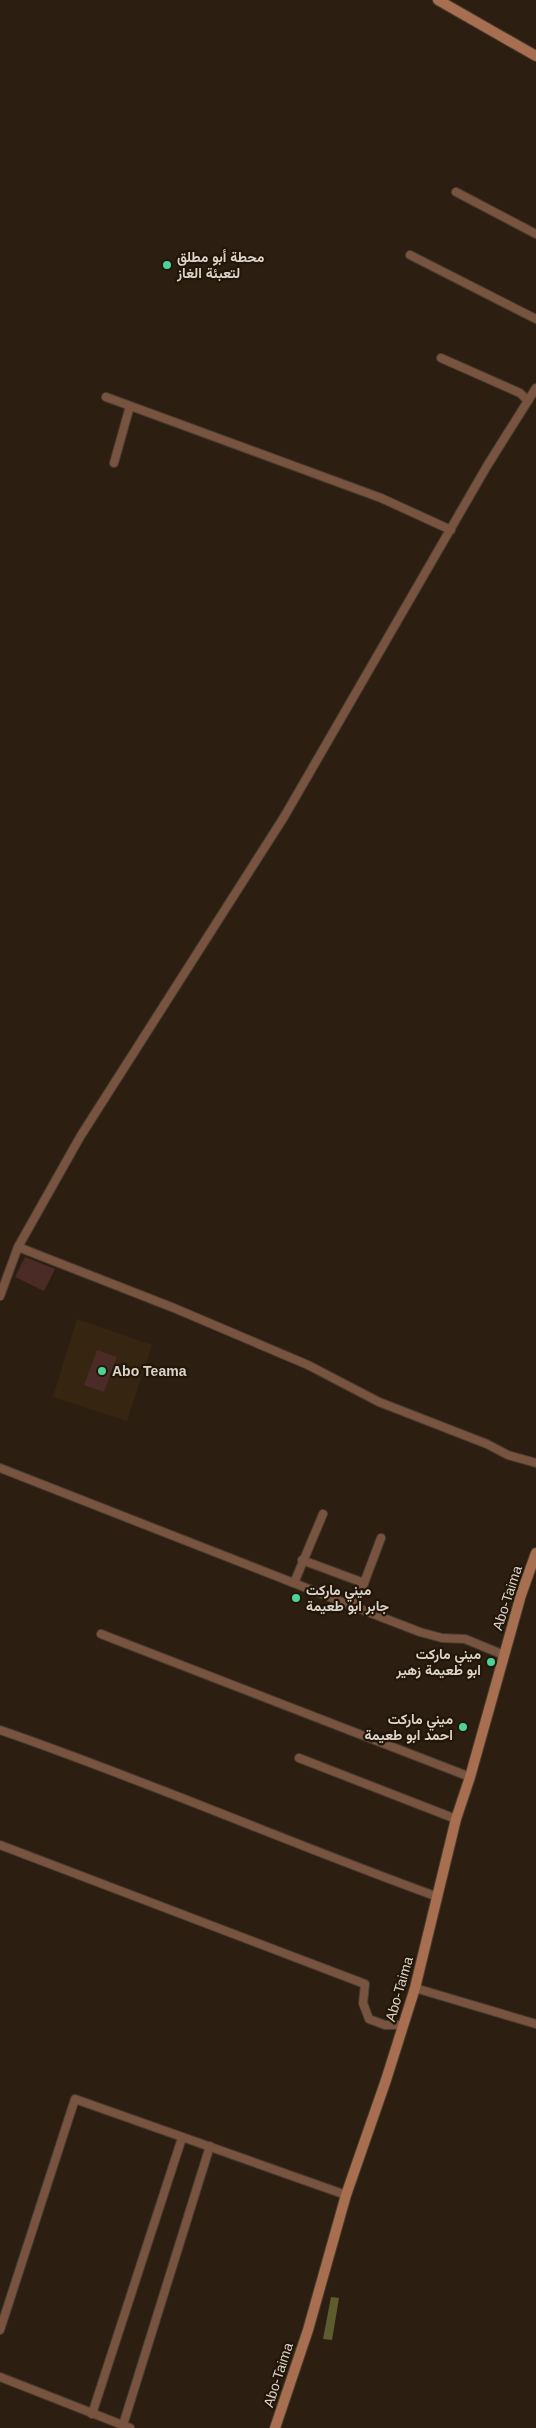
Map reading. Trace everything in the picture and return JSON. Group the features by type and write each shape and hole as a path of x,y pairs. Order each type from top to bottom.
{"street":[{"path":"438,0 536,56"},
{"path":"456,192 536,234"},
{"path":"410,255 536,319"},
{"path":"440,358 520,394 528,401"},
{"path":"0,1296 18,1247 80,1137 122,1068 189,968 284,817 536,388"},
{"path":"106,397 381,498 451,530"},
{"path":"114,463 130,406"},
{"path":"18,1247 174,1308 308,1365 379,1402 487,1444 508,1455 536,1464"},
{"path":"0,1468 355,1608 435,1636 465,1639 504,1655"},
{"path":"294,1583 302,1560 323,1514"},
{"path":"355,1608 382,1538"},
{"name":"Abo-Taima","path":"275,2428 308,2330 346,2195 403,2025 438,1897 456,1819 536,1553"},
{"path":"302,1560 364,1583"},
{"path":"101,1634 470,1777"},
{"path":"0,1730 94,1764 331,1859 438,1897"},
{"path":"298,1758 456,1819"},
{"path":"0,1845 365,1984 362,2004 369,2019 385,2025 403,2025"},
{"path":"414,1988 536,2024"},
{"path":"0,2330 75,2099 346,2195"},
{"path":"92,2414 182,2138"},
{"path":"0,2377 127,2427 210,2146"}],"shaded area":[{"path":"25,1257 55,1269 44,1291 15,1277"},
{"name":"Abo Teama","path":"77,1319 152,1345 127,1421 53,1397"},
{"path":"97,1350 117,1357 104,1392 84,1385"},
{"path":"331,2297 339,2298 332,2340 323,2339"}],"place":[{"name":"محطة أبو مطلق لتعبئة الغاز","path":"167,265"},
{"name":"Abo Teama","path":"102,1371"},
{"name":"ميني ماركت جابر ابو طعيمة","path":"296,1598"},
{"name":"ميني ماركت ابو طعيمة زهير","path":"491,1662"},
{"name":"ميني ماركت احمد ابو طعيمة","path":"463,1727"}]}
